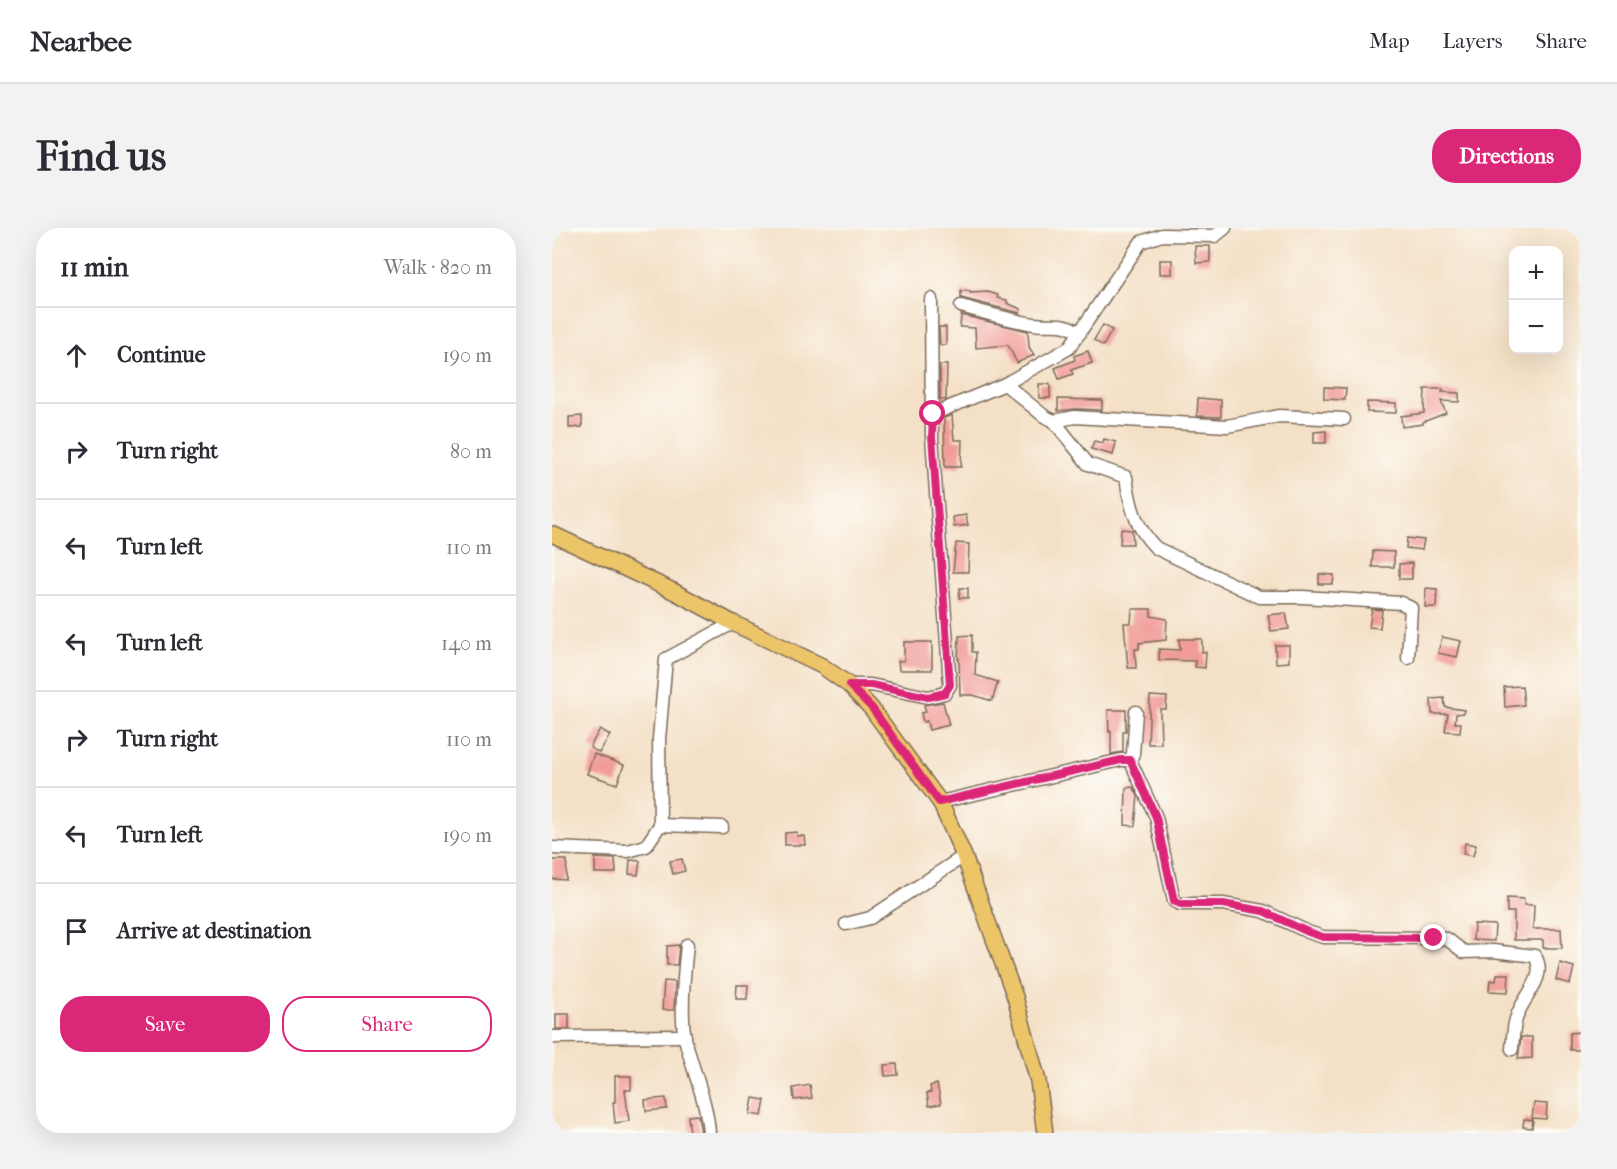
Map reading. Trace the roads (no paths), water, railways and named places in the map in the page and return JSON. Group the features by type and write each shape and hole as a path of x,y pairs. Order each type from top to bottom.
{"main road":[{"path":"552,534 675,592 822,666 849,685 872,708 939,802 964,856 1015,997 1038,1081 1045,1133"}],"street":[{"path":"933,414 1005,384 1069,348 1142,242 1162,235 1215,236 1225,228"},
{"path":"849,685 871,685 928,697 945,693 950,685 932,436 931,299"},
{"path":"961,306 992,316 1037,325 1068,325 1080,333"},
{"path":"1005,384 1044,416 1054,421 1088,464 1126,477 1130,508 1146,538 1156,548 1259,597 1303,597 1401,603 1411,608 1408,658"},
{"path":"1054,421 1075,417 1227,426 1279,416 1344,419"},
{"path":"552,849 628,851 646,846 660,825 659,739 666,659 733,623"},
{"path":"1130,760 1133,754 1136,712"},
{"path":"939,802 1121,760 1130,760"},
{"path":"1130,760 1156,817 1174,901 1180,904 1223,904 1263,911 1323,937 1447,939 1464,952 1493,951 1535,956 1540,969 1536,982 1517,1016 1512,1049"},
{"path":"660,825 722,827"},
{"path":"846,924 870,918 964,856"},
{"path":"687,945 683,983 685,1036 710,1133"},
{"path":"552,1036 685,1036"}]}
